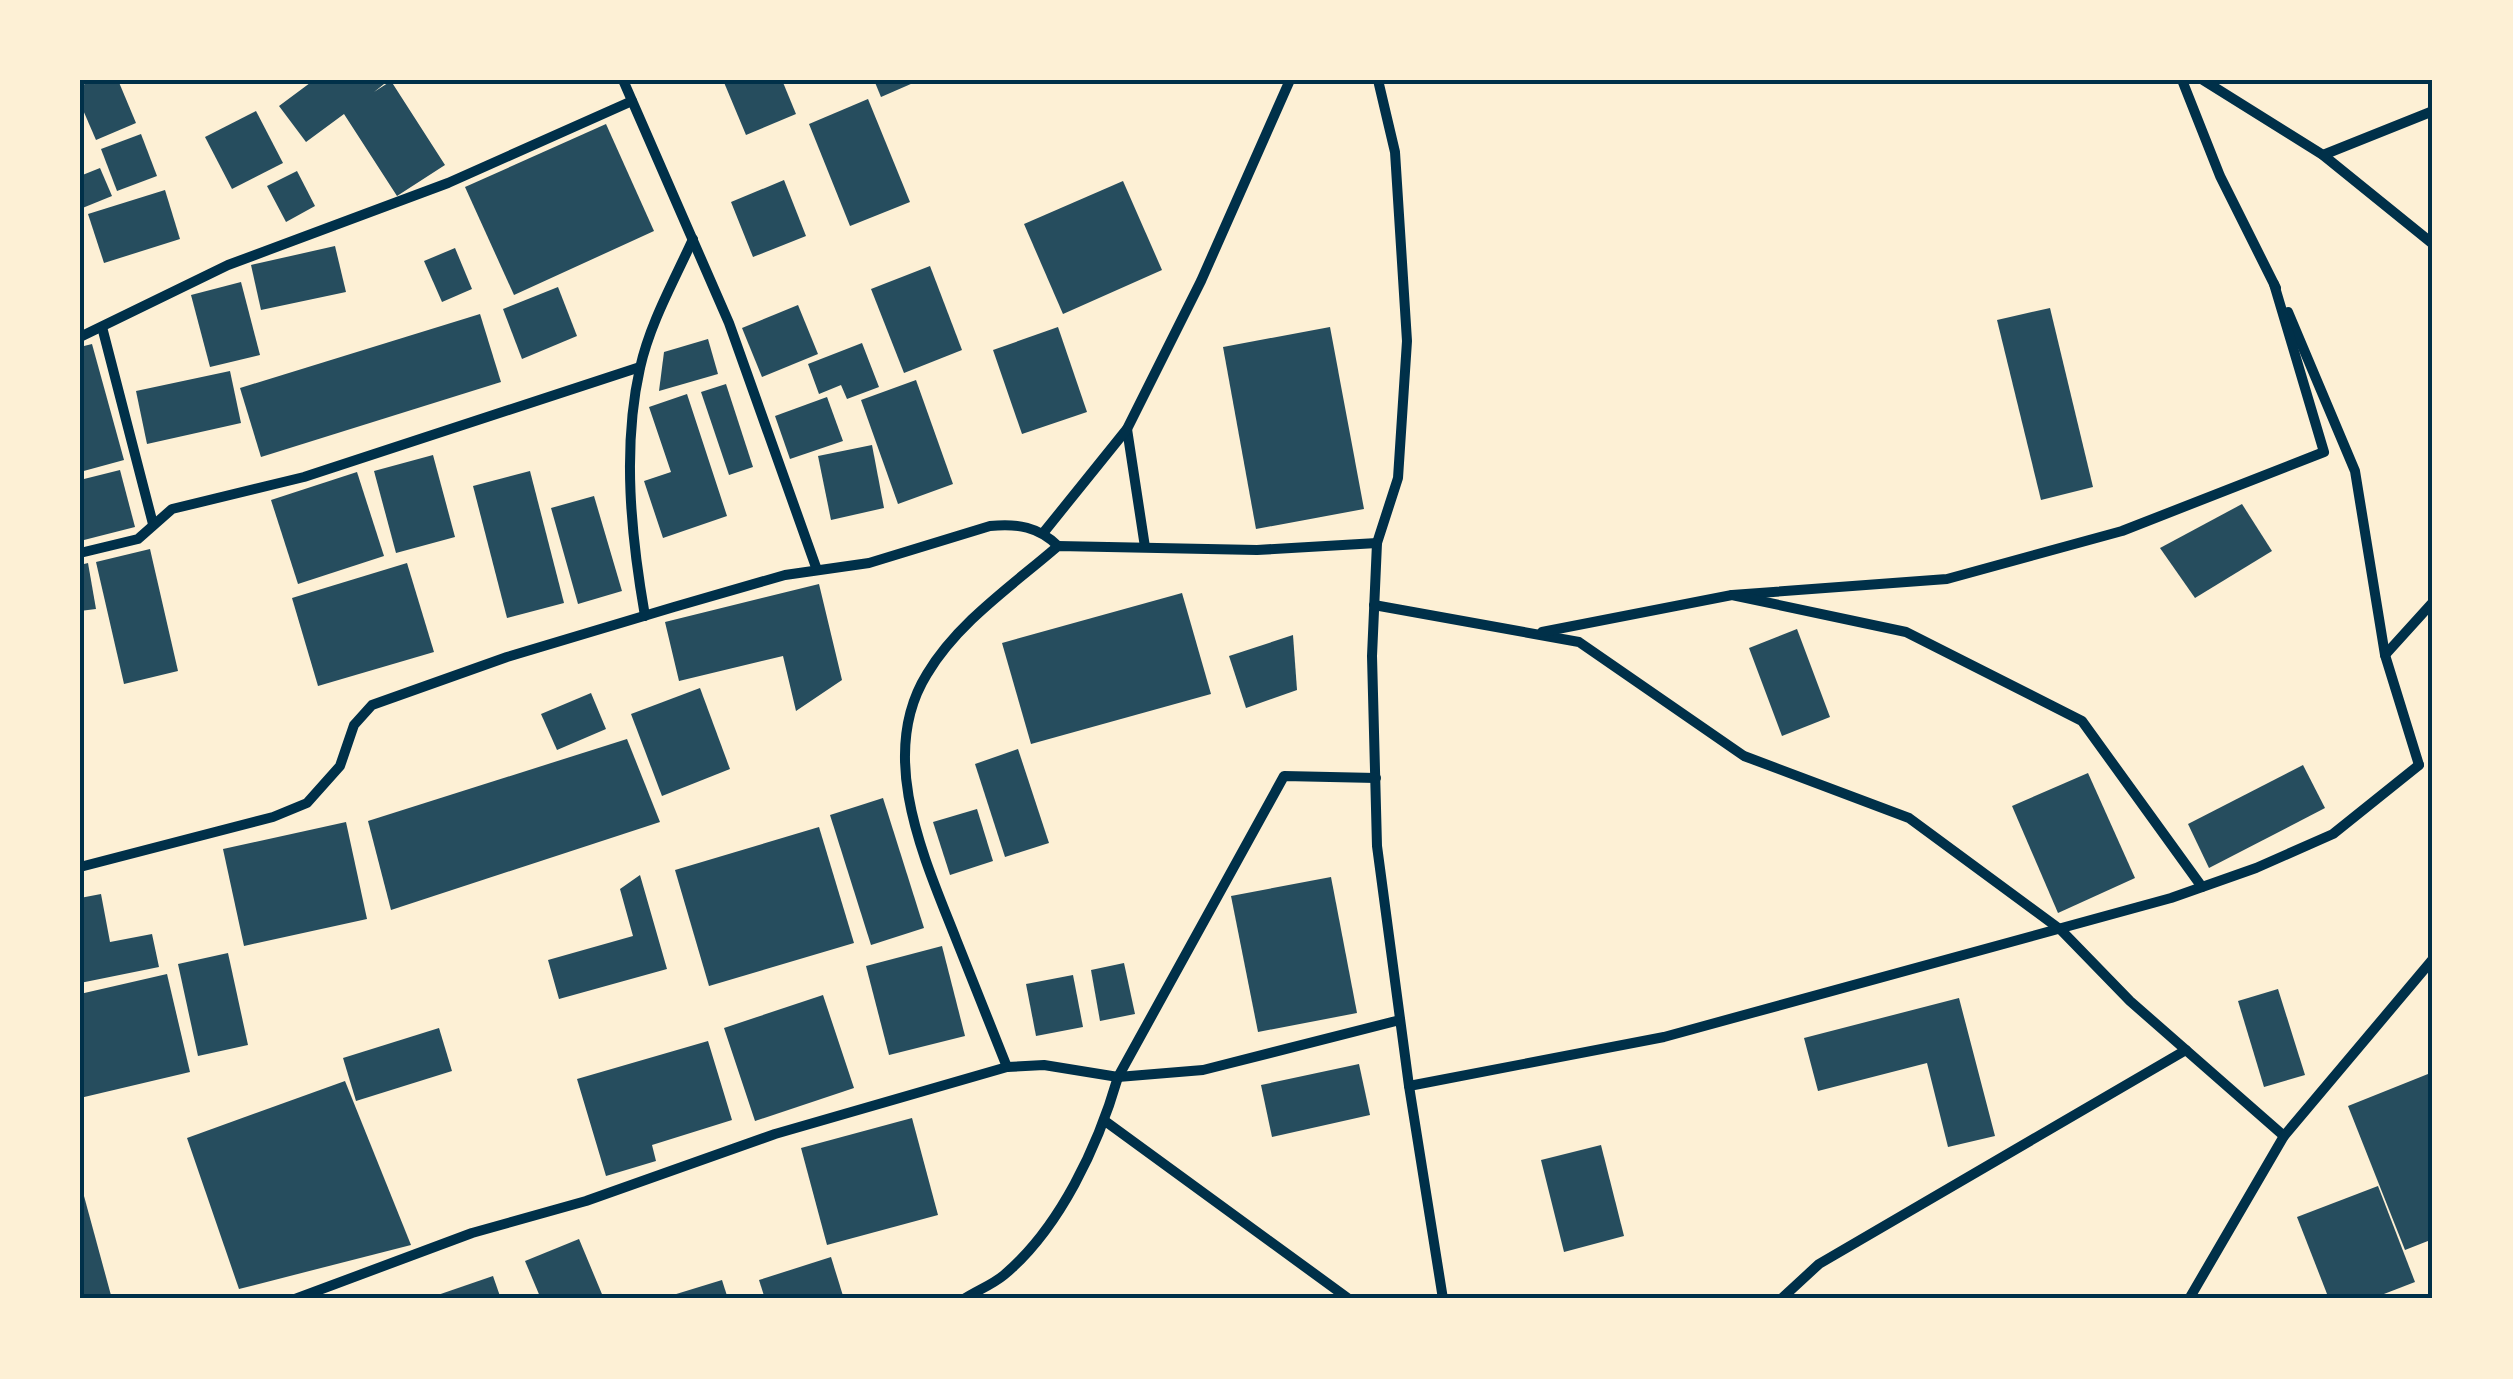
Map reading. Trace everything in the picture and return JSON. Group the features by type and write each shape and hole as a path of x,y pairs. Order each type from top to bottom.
{"street":[{"path":"623,80 729,323 817,570"},
{"path":"1044,532 1127,429 1201,281 1290,80"},
{"path":"1378,80 1395,152 1407,341 1398,478 1378,543 1374,605 1377,846 1442,1299"},
{"path":"2182,80 2220,176 2274,284 2355,471 2385,655 2419,765"},
{"path":"2203,80 2323,155 2433,244"},
{"path":"80,337 228,264 448,183 632,101"},
{"path":"2323,155 2433,112"},
{"path":"645,616 630,493 633,408 640,367 654,323 693,239"},
{"path":"1534,634 1732,595 1947,579 2122,531 2324,452 2274,284"},
{"path":"102,327 154,524"},
{"path":"80,553 138,539 172,509 322,472 640,367"},
{"path":"1127,429 1144,547"},
{"path":"80,867 273,817 307,803 340,766 354,725 372,706 507,657 785,574 869,563 990,526 1011,524 1044,532 1058,546"},
{"path":"1007,1067 919,844 909,802 905,757 913,706 926,675 960,631 1058,546 1257,550 1378,543"},
{"path":"1732,595 1906,632 2082,720 2202,888"},
{"path":"2385,655 2433,602"},
{"path":"1374,605 1579,642 1744,756 1909,818 2061,930 2130,1001 2284,1136"},
{"path":"1409,1086 1664,1038 2202,888 2334,834 2419,765"},
{"path":"2419,765 2433,770"},
{"path":"964,1299 1003,1276 1042,1232 1083,1169 1105,1121 1118,1077 1284,776 1376,778"},
{"path":"2188,1299 2284,1136 2433,959"},
{"path":"295,1299 472,1233 586,1201 774,1134 1007,1067 1044,1065 1118,1077 1203,1070 1400,1020"},
{"path":"1781,1299 1819,1264 2186,1050"},
{"path":"1105,1121 1350,1299"}],"building":[{"path":"95,80 118,80 136,123 96,140 80,103 80,86"},
{"path":"314,80 389,80 374,92 391,81 445,165 397,196 344,114 306,142 279,106"},
{"path":"723,80 782,80 796,114 746,135"},
{"path":"874,80 920,80 881,97"},
{"path":"868,99 910,202 850,226 809,124"},
{"path":"256,111 283,163 232,189 205,137"},
{"path":"606,124 654,231 514,295 465,187"},
{"path":"141,134 157,176 117,191 101,149"},
{"path":"100,168 112,196 80,209 80,176"},
{"path":"297,171 315,206 286,222 267,186"},
{"path":"784,180 806,236 753,257 731,202"},
{"path":"1123,181 1162,270 1063,314 1024,224"},
{"path":"165,190 180,239 104,263 88,214"},
{"path":"335,246 346,292 261,310 251,265"},
{"path":"455,248 472,289 442,302 424,261"},
{"path":"930,266 962,350 904,373 871,289"},
{"path":"241,282 260,355 210,367 191,295"},
{"path":"558,287 577,336 522,359 503,309"},
{"path":"798,305 818,354 762,377 742,328"},
{"path":"2050,308 2093,487 2041,500 1997,320"},
{"path":"480,314 501,382 261,457 240,388"},
{"path":"1058,327 1087,412 1022,434 993,350"},
{"path":"1330,327 1364,509 1256,529 1223,347"},
{"path":"708,339 718,374 659,391 664,352"},
{"path":"862,343 879,387 847,399 841,385 819,394 808,364"},
{"path":"92,344 124,460 80,472 80,347"},
{"path":"230,371 241,423 147,444 136,391"},
{"path":"916,380 953,484 898,504 861,400"},
{"path":"726,384 753,467 729,475 701,392"},
{"path":"687,394 727,516 663,538 644,481 671,472 649,407"},
{"path":"827,397 843,441 790,459 775,416"},
{"path":"872,445 884,508 831,520 818,456"},
{"path":"433,455 455,537 396,553 374,471"},
{"path":"120,470 135,527 80,541 80,480"},
{"path":"530,471 564,603 507,618 473,486"},
{"path":"357,472 384,556 298,584 271,500"},
{"path":"594,496 622,591 578,604 551,508"},
{"path":"2242,504 2272,551 2195,598 2160,548"},
{"path":"150,549 178,671 124,684 96,562"},
{"path":"88,563 96,609 80,611 80,565"},
{"path":"407,563 434,652 318,686 292,598"},
{"path":"819,584 842,680 796,711 783,656 679,681 665,622"},
{"path":"1182,593 1211,694 1031,744 1002,643"},
{"path":"1797,629 1830,717 1782,736 1749,648"},
{"path":"1293,635 1297,690 1246,708 1229,656"},
{"path":"700,688 730,769 662,796 631,714"},
{"path":"591,693 606,729 557,750 541,714"},
{"path":"627,739 660,822 391,910 368,821"},
{"path":"1018,749 1049,843 1005,857 975,764"},
{"path":"2303,765 2325,808 2209,868 2188,824"},
{"path":"2088,773 2135,878 2058,913 2012,806"},
{"path":"883,798 924,928 871,945 830,815"},
{"path":"977,809 993,861 950,875 933,822"},
{"path":"346,822 367,919 244,946 223,849"},
{"path":"819,827 854,943 709,986 675,870"},
{"path":"640,875 667,969 559,999 548,960 633,936 620,889"},
{"path":"1331,877 1357,1013 1258,1032 1231,896"},
{"path":"101,894 110,942 152,934 159,967 80,983 80,898"},
{"path":"942,946 965,1036 889,1055 866,966"},
{"path":"228,953 248,1045 198,1056 178,964"},
{"path":"1124,963 1135,1014 1100,1021 1091,970"},
{"path":"167,974 190,1072 80,1098 80,994"},
{"path":"1073,975 1083,1027 1036,1036 1026,984"},
{"path":"2278,989 2305,1075 2264,1087 2238,1001"},
{"path":"823,995 854,1088 755,1121 724,1028"},
{"path":"1959,998 1995,1136 1948,1147 1927,1063 1818,1091 1804,1038"},
{"path":"439,1028 452,1071 356,1101 343,1058"},
{"path":"708,1041 732,1120 652,1145 656,1161 606,1176 577,1079"},
{"path":"1359,1064 1370,1115 1272,1137 1261,1085"},
{"path":"2433,1072 2433,1239 2405,1250 2348,1106"},
{"path":"345,1081 411,1245 239,1289 187,1138"},
{"path":"912,1118 938,1215 827,1245 801,1148"},
{"path":"1601,1145 1624,1236 1564,1252 1541,1160"},
{"path":"81,1185 112,1299 80,1299"},
{"path":"2378,1186 2415,1282 2371,1299 2329,1299 2297,1217"},
{"path":"579,1239 604,1299 541,1299 525,1261"},
{"path":"831,1257 844,1299 765,1299 759,1280"},
{"path":"493,1276 501,1299 429,1299 429,1298"},
{"path":"722,1280 728,1299 674,1299 673,1295"}]}
